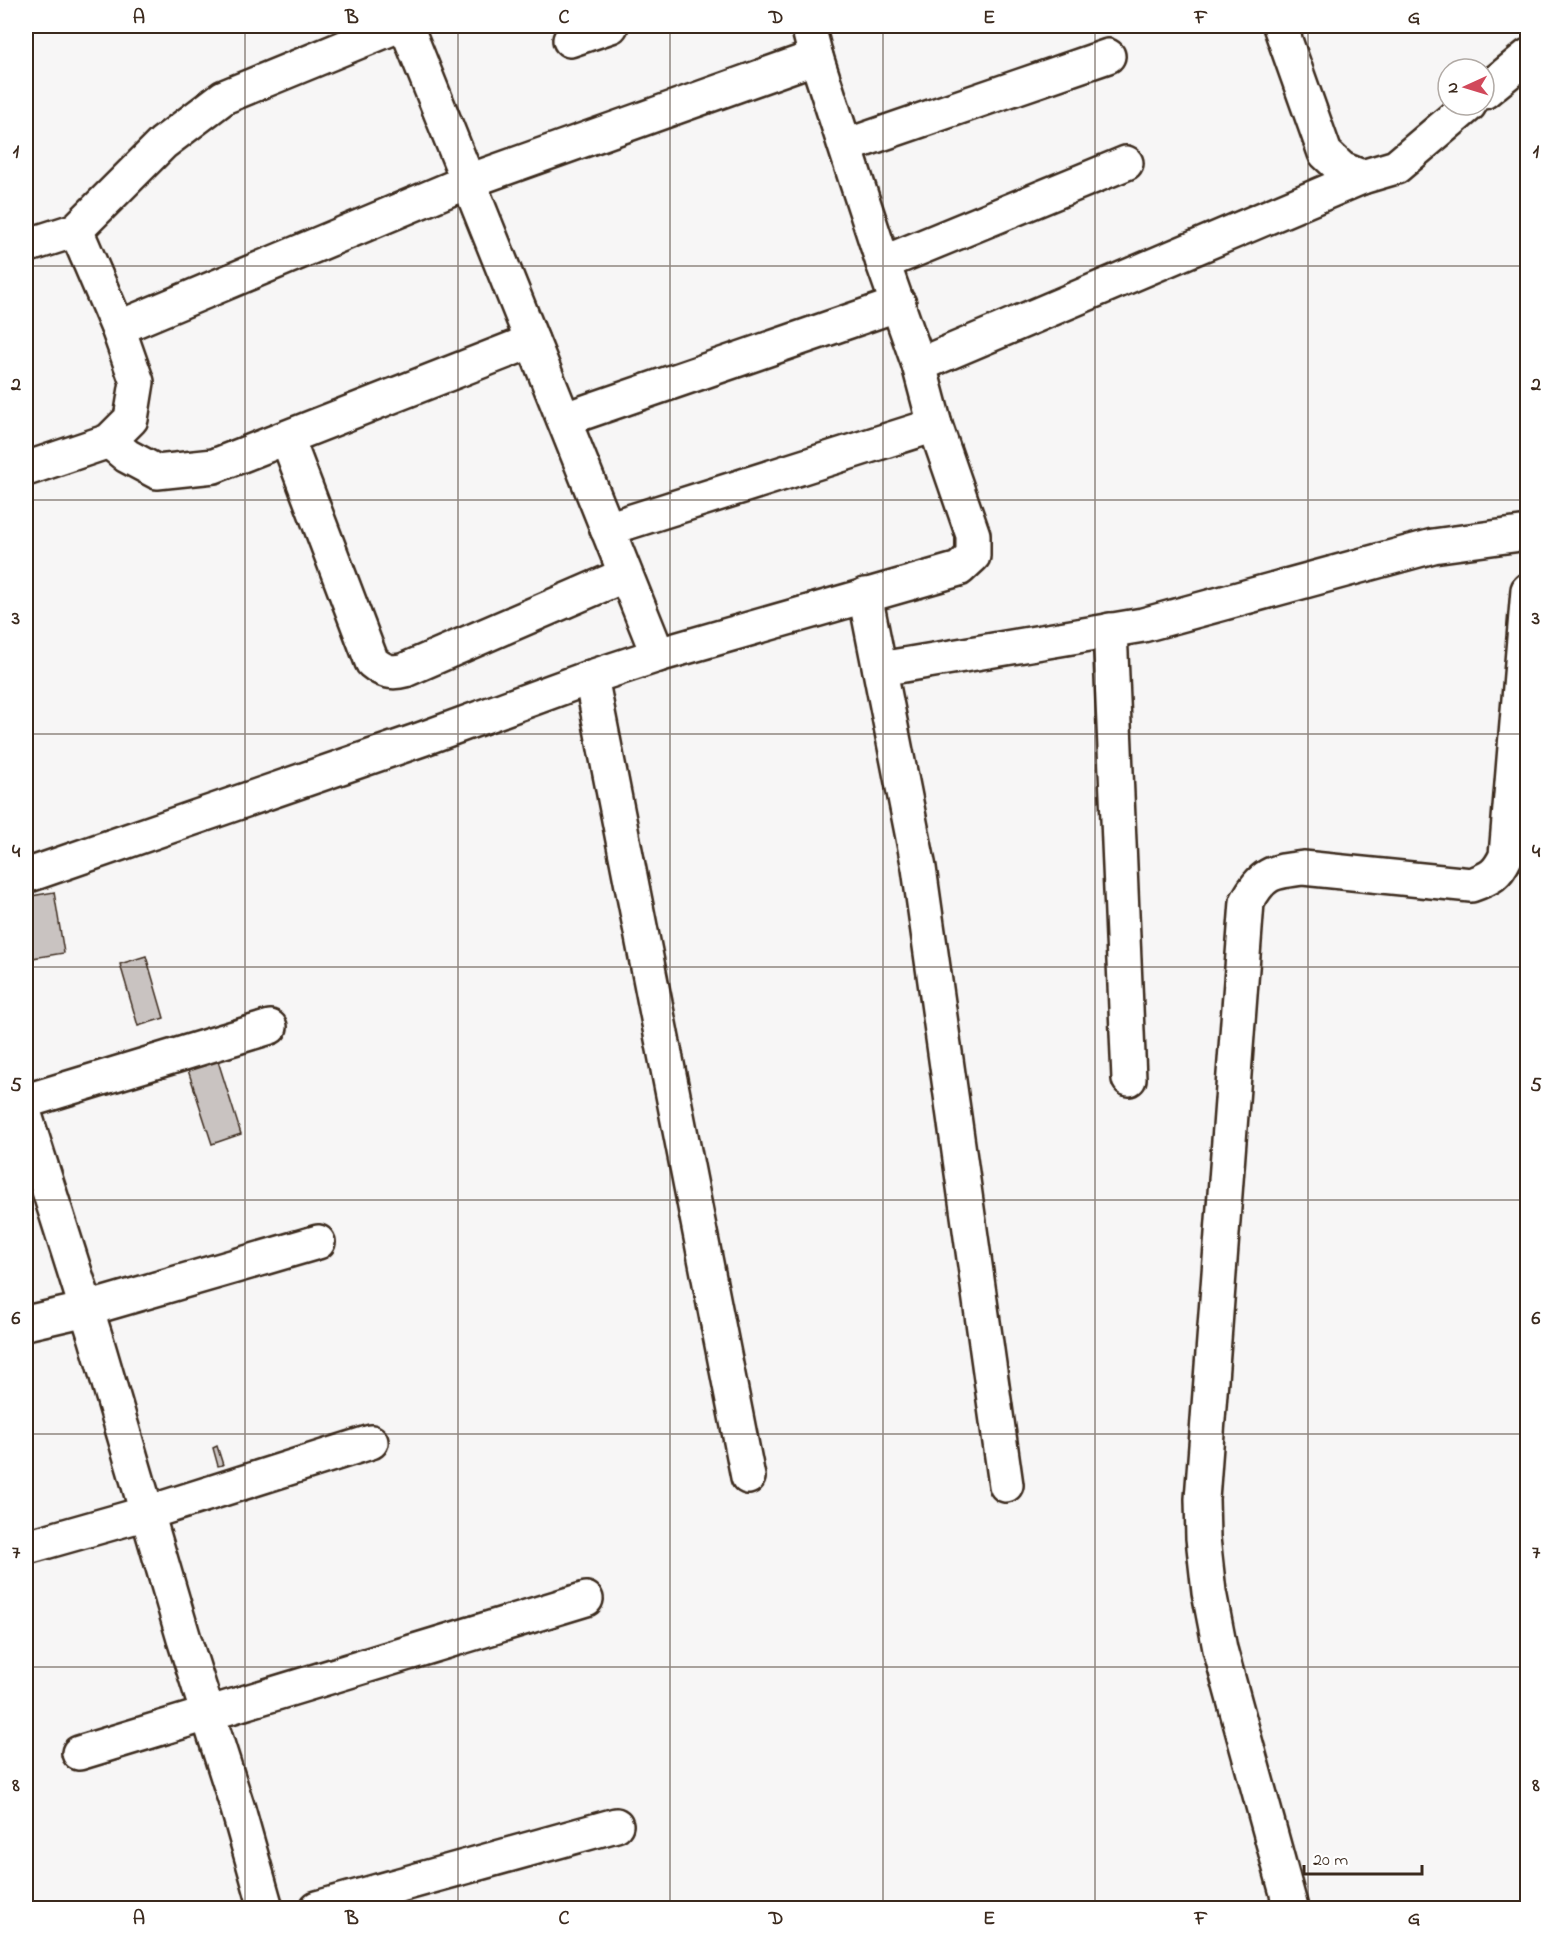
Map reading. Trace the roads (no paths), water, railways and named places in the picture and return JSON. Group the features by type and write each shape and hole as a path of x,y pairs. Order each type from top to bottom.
{"street":[{"path":"26,246 76,230 163,143 224,97 397,26"},
{"path":"406,26 658,655"},
{"path":"570,40 611,26"},
{"path":"1280,26 1325,153 1342,169 1362,177"},
{"path":"26,876 422,740 591,677 658,655 959,568 974,556 973,535 935,425 920,365 846,146 815,35 118,328"},
{"path":"846,146 1108,56"},
{"path":"1496,82 1527,56"},
{"path":"920,365 1362,177 1396,167 1455,117"},
{"path":"884,263 1126,163"},
{"path":"26,469 109,441 131,419 137,382 118,328 76,230"},
{"path":"565,419 899,304"},
{"path":"109,441 127,456 157,472 214,466 532,341"},
{"path":"606,529 935,425"},
{"path":"287,438 372,662 387,672 405,670 625,575"},
{"path":"880,669 1143,625 1433,546 1527,533"},
{"path":"1291,1908 1220,1648 1209,1592 1203,1529 1202,1499 1247,902 1258,881 1280,871 1303,868 1471,885 1491,878 1500,868 1506,856 1527,590"},
{"path":"865,595 919,868 1006,1485"},
{"path":"1110,630 1129,1079"},
{"path":"591,677 748,1477"},
{"path":"26,1101 270,1027"},
{"path":"26,1118 87,1310 266,1908"},
{"path":"26,1323 87,1310 318,1242"},
{"path":"27,1547 371,1442"},
{"path":"79,1753 586,1599"},
{"path":"317,1908 616,1825"}]}
